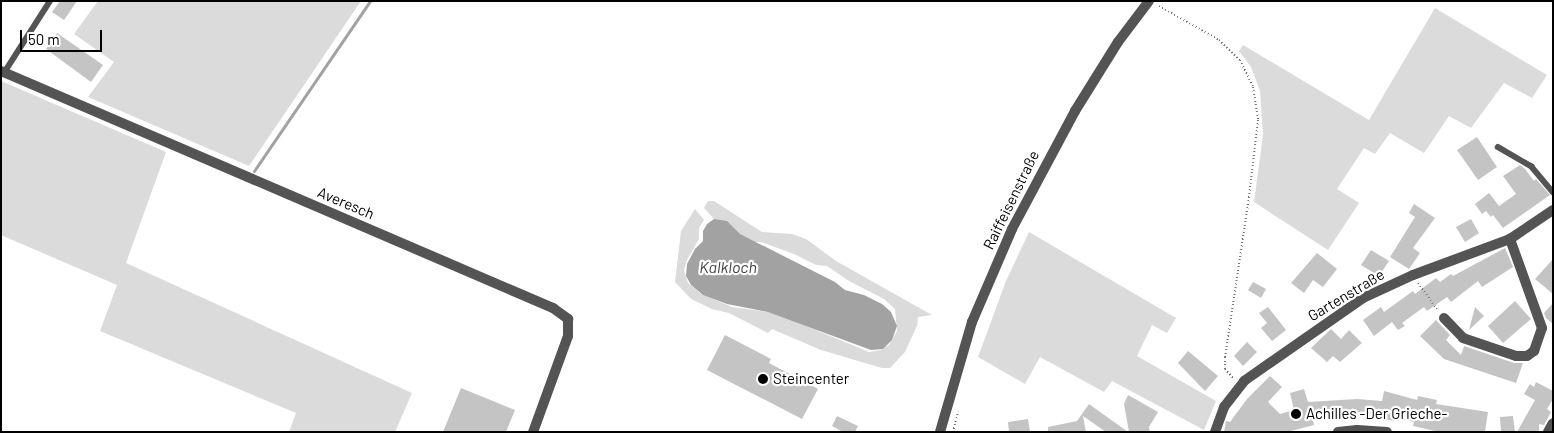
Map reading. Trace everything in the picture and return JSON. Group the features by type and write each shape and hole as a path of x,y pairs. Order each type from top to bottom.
{"street":[{"name":"Raiffeisenstraße","path":"940,432 972,322 1016,220 1075,111 1118,42 1151,2"},
{"name":"Averesch","path":"3,72 553,308 568,320 568,336 533,432"},
{"name":"Gartenstraße","path":"1215,432 1224,407 1240,385 1259,369 1363,298 1413,275 1510,239 1553,210"},
{"path":"1444,318 1463,338 1516,356 1527,356 1534,351 1542,328 1510,239"},
{"path":"1548,432 1553,423"},
{"path":"1338,432 1357,430 1387,432"}],"lane":[{"path":"3,72 50,1"},
{"path":"1498,147 1532,167 1553,192"}],"path":[{"path":"1151,2 1160,1"},
{"path":"1151,2 1219,40 1240,60 1253,87 1258,120 1249,197 1225,357 1225,369 1240,385"},
{"path":"1413,275 1444,318"},
{"path":"953,432 960,403"}],"shaded area":[{"path":"98,1 361,1 249,166 88,97 114,62 74,34"},
{"path":"1435,8 1547,75 1532,98 1504,83 1471,128 1449,116 1424,153 1390,133 1375,154 1364,148 1337,189 1359,203 1328,250 1254,202 1263,135 1260,91 1251,67 1239,51 1243,45 1369,120"},
{"path":"1,81 166,152 126,263 412,393 395,432 289,432 296,413 100,331 117,285 1,235"},
{"path":"708,201 714,201 762,232 792,234 806,239 836,261 932,315 918,317 917,326 905,352 890,368 882,368 821,350 772,329 768,333 729,313 712,309 691,299 675,282 681,231 695,209 704,220 699,228 699,239 687,260 684,270 688,283 701,294 732,307 768,312 787,318 869,352 881,350 889,345 897,331 895,309 884,299 849,281 827,266 816,265 794,254 761,242 745,242 716,221 704,208"},
{"path":"1029,232 1176,318 1167,333 1152,325 1137,356 1216,401 1204,430 1112,381 1104,392 1040,357 1025,384 978,357 1006,281"}],"water":[{"name":"Kalkloch","path":"714,219 727,221 740,234 835,282 845,290 864,295 882,304 891,312 897,326 892,340 883,349 871,350 768,312 727,304 703,295 691,285 686,276 687,264 695,249 703,241 703,231 707,224"}],"building":[{"path":"60,1 77,1 64,20 52,12"},
{"path":"57,33 103,65 91,82 46,49"},
{"path":"1477,137 1497,167 1478,180 1457,150"},
{"path":"1520,165 1550,195 1503,228 1493,215 1491,217 1486,211 1482,214 1475,204 1489,193 1499,206 1516,194 1503,176"},
{"path":"1414,204 1435,218 1413,248 1420,253 1409,269 1390,257 1415,217 1409,213"},
{"path":"1471,219 1479,233 1465,242 1456,227"},
{"path":"1505,248 1513,267 1482,287 1478,281 1451,302 1447,297 1427,311 1424,307 1402,323 1405,326 1398,330 1392,322 1374,336 1363,320 1381,307 1384,312 1413,291 1415,294 1436,278 1440,282 1451,274 1453,276"},
{"path":"1371,250 1389,261 1379,276 1361,265"},
{"path":"1317,253 1337,269 1323,287 1313,280 1304,293 1291,283"},
{"path":"1553,259 1553,294 1535,279"},
{"path":"1253,282 1266,289 1261,298 1248,290"},
{"path":"1515,301 1531,319 1503,343 1488,326"},
{"path":"1553,303 1553,324 1546,318 1544,313"},
{"path":"1268,307 1286,330 1272,341 1261,328 1267,323 1259,313"},
{"path":"1475,307 1484,316 1469,330"},
{"path":"1436,320 1450,335 1446,340 1461,355 1464,346 1514,363 1523,363 1516,383 1444,359 1420,336"},
{"path":"1331,329 1341,339 1349,330 1362,343 1340,362 1333,356 1327,362 1311,348"},
{"name":"Steincenter","path":"725,335 771,359 769,363 818,389 802,419 707,370"},
{"path":"1247,342 1257,352 1243,366 1234,356"},
{"path":"1188,351 1218,376 1205,391 1178,363"},
{"path":"1270,376 1282,387 1268,402 1280,414 1294,410 1290,393 1304,389 1308,402 1357,399 1382,401 1384,391 1417,400 1418,396 1437,400 1436,404 1488,412 1485,432 1439,432 1413,426 1414,422 1394,418 1394,421 1379,418 1380,416 1345,414 1345,418 1313,420 1314,425 1287,432 1224,432 1226,421 1230,422 1247,399"},
{"path":"1536,382 1553,391 1553,399 1547,409 1551,412 1544,425 1539,424 1539,432 1517,432 1535,400 1524,394 1530,384 1534,387"},
{"path":"461,388 515,410 506,432 443,432"},
{"path":"1128,395 1158,412 1149,427 1150,432 1129,432 1124,404"},
{"path":"1089,404 1128,432 1106,432 1083,416 1086,432 1048,432 1048,427 1077,421"},
{"path":"837,416 858,426 855,432 843,432 832,426"},
{"path":"1513,416 1515,432 1501,432 1500,417"},
{"path":"1028,419 1030,432 1009,432 1008,422"}],"waterway":[{"path":"254,171 370,1"}],"place":[{"name":"Steincenter","path":"763,379"},
{"name":"Achilles -Der Grieche-","path":"1296,414"}]}
